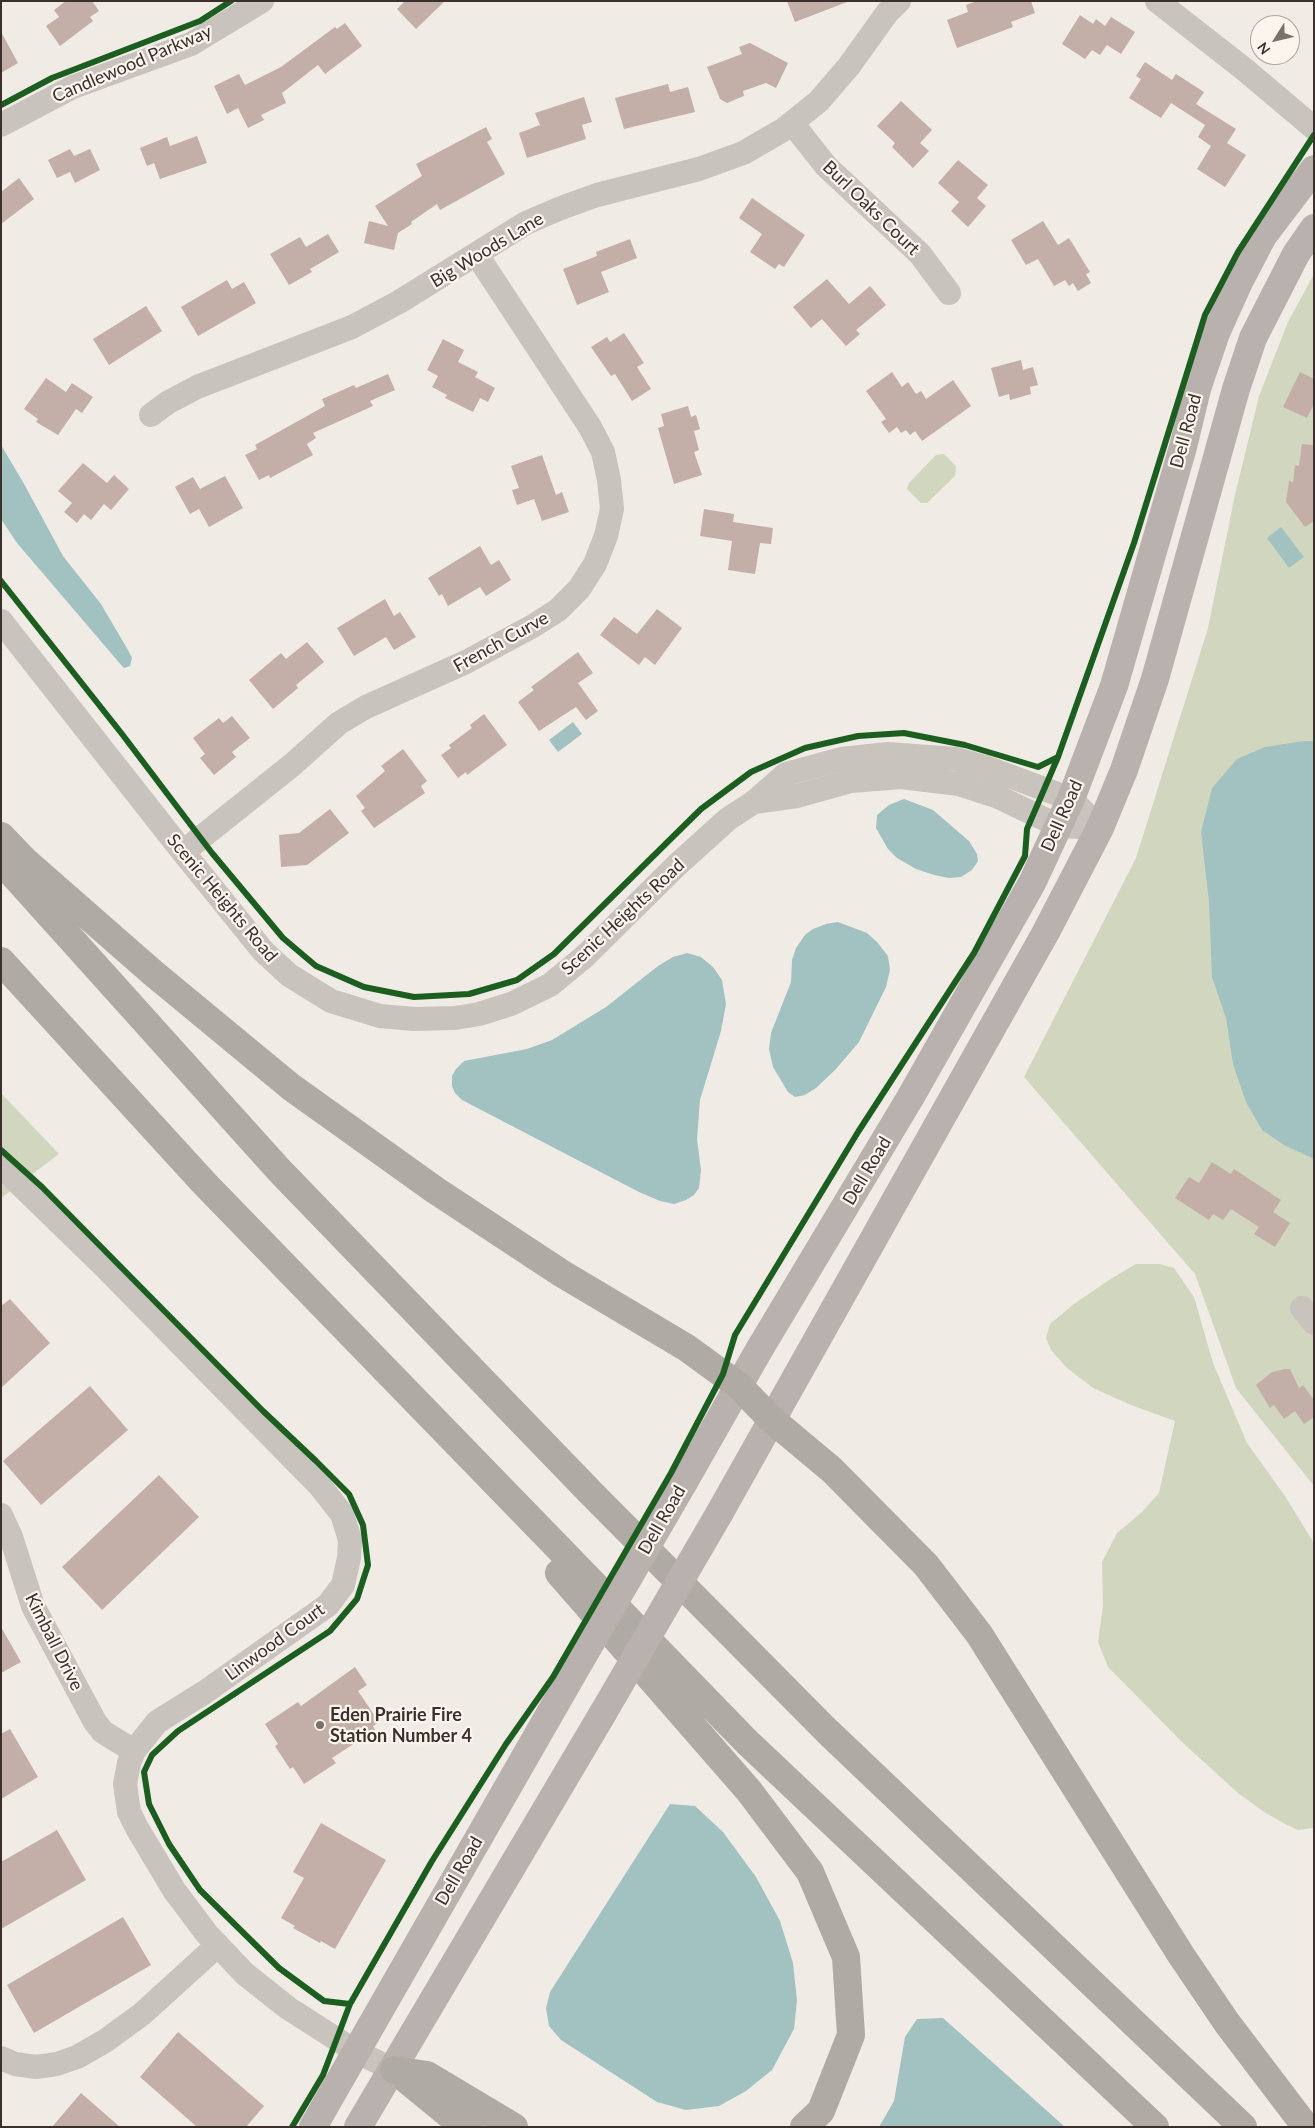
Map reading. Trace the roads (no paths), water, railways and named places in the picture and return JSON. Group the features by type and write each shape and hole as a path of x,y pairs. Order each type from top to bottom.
{"highway":[{"path":"1,836 24,860 145,967 291,1087 435,1190 561,1273 687,1348 739,1386 771,1419 832,1470 926,1564 979,1634 1181,1955 1227,2023 1306,2127"},
{"path":"1,861 279,1170 597,1499 827,1730 1243,2127"},
{"path":"1,961 205,1184 747,1742 1156,2127"},
{"path":"205,1184 315,1320 584,1601 749,1791 810,1872 846,1957 851,2035 821,2111 804,2127"},
{"path":"394,2070 452,2116 470,2127"},
{"path":"394,2070 427,2075 514,2127"}],"main road":[{"name":"Dell Road","path":"313,2127 739,1386 910,1098 1032,883 1071,798 1123,656 1197,389 1216,333 1239,282 1263,236 1314,169"},
{"path":"358,2127 394,2070 719,1514 1046,932 1100,828 1124,770 1155,679 1236,389 1254,338 1296,254 1314,228"}],"street":[{"name":"Candlewood Parkway","path":"1,125 73,87 191,44 262,1"},
{"name":"Big Woods Lane","path":"151,415 166,403 197,387 352,327 399,302 526,223 597,195 699,169 743,153 792,123 819,101 849,66 887,13 898,1"},
{"path":"1157,1 1244,69 1314,128"},
{"name":"Burl Oaks Court","path":"792,123 826,166 920,254 949,293"},
{"name":"French Curve","path":"182,852 292,765 339,723 366,707 466,662 558,610 579,589 594,564 606,536 612,509 610,480 603,452 590,427 477,255"},
{"name":"Scenic Heights Road","path":"1,621 182,852 263,951 289,975 330,1001 380,1016 414,1019 454,1018 479,1014 511,1004 550,985 584,957 677,865 728,819 754,802 786,774 841,759 888,754 956,759 985,767 1071,798 1100,828"},
{"name":"Scenic Heights Road","path":"754,802 797,796 851,781 901,777 959,784 996,796 1059,826 1100,828"},
{"name":"Linwood Court","path":"1,1166 108,1270 320,1486 342,1514 350,1540 348,1564 344,1585 328,1605 205,1692 157,1722 134,1751 124,1784 129,1812 174,1890 218,1945 245,1974 288,2008 355,2051 394,2070"},
{"name":"Kimball Drive","path":"1,1514 11,1537 33,1606 96,1722 103,1732 134,1751"},
{"path":"1,2058 15,2064 36,2067 57,2064 77,2057 105,2041 142,2014 218,1945"}],"water":[{"path":"1,445 63,556 101,604 128,650 132,658 130,666 124,668 122,666 17,543 1,519"},
{"path":"1281,527 1304,557 1289,568 1267,538"},
{"path":"573,722 582,734 558,752 549,740"},
{"path":"1314,741 1314,1159 1284,1145 1262,1130 1246,1102 1233,1064 1226,1018 1212,977 1209,902 1201,832 1212,788 1237,759 1265,747"},
{"path":"904,799 933,810 969,841 977,854 978,861 972,870 961,877 949,878 934,875 916,869 897,858 888,849 876,828 877,815 889,805"},
{"path":"838,922 867,933 888,956 890,970 886,987 859,1042 836,1069 816,1088 805,1095 795,1097 788,1092 773,1067 769,1049 771,1033 791,982 792,960 796,948 805,935 813,929"},
{"path":"687,953 701,957 713,967 722,980 726,1004 721,1031 700,1100 697,1139 701,1170 699,1188 694,1195 686,1200 674,1204 660,1201 639,1192 462,1100 455,1093 452,1086 452,1076 464,1061 527,1049 552,1040 606,1007 658,966 673,957"},
{"path":"670,1804 695,1806 723,1832 756,1877 780,1921 793,1963 797,2000 794,2029 772,2070 746,2091 719,2106 686,2110 657,2102 561,2040 549,2026 546,2008 550,1992"},
{"path":"943,2018 1065,2127 879,2127 894,2101 905,2037 917,2019"}],"place":[{"name":"Eden Prairie Fire Station Number 4","path":"320,1725"}]}
